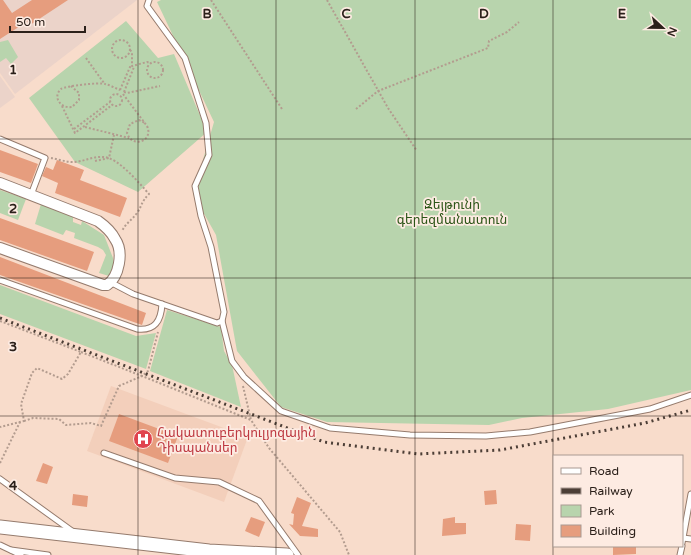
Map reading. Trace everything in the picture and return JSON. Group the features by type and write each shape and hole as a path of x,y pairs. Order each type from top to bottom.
{"street":[{"path":"0,183 98,221 106,227 116,240 119,252 117,271 110,282 103,285 0,248"},
{"path":"0,527 209,551 285,555"}],"lane":[{"path":"149,0 148,6 185,58 206,123 209,155 195,186 200,216 211,247 224,312 222,321 232,361 244,377 281,411 330,428 410,435 486,436 530,432 650,409 691,395"},
{"path":"0,139 45,158 31,195"},
{"path":"0,280 131,328 153,328 160,319 162,304"},
{"path":"110,282 134,294 162,304 217,323 222,321"},
{"path":"104,453 175,478 219,482 259,501 298,555"},
{"path":"0,479 77,535"},
{"path":"683,538 691,494"},
{"path":"0,545 21,555"},
{"path":"11,550 48,555"}],"path":[{"path":"211,0 282,109"},
{"path":"327,0 378,92 417,151"},
{"path":"356,109 378,92 488,48 490,41 507,32 519,22"},
{"path":"120,90 104,83 65,87 60,91 58,100 62,105 75,133 112,105 116,106 120,104 133,67 132,52 129,44 124,41 116,42 113,47 115,55 120,58 126,57 130,50"},
{"path":"86,58 104,83"},
{"path":"118,94 130,67 148,62 156,62 163,66 162,75 158,78 153,78 148,75 146,70 150,63"},
{"path":"62,105 68,108 77,104 79,93 72,86"},
{"path":"74,129 110,102 112,94 127,94 160,86"},
{"path":"84,126 140,142 146,139 149,132 145,123 123,94"},
{"path":"130,139 127,130 130,124 139,120 145,123"},
{"path":"109,158 114,134"},
{"path":"45,158 74,162 86,158 109,158 114,160 148,194 141,202 139,210 126,224 116,240"},
{"path":"95,161 109,158"},
{"path":"0,321 82,352 251,420"},
{"path":"0,427 33,418 49,420 59,419 66,424 91,423 101,426 119,386 142,376 148,371 159,328 157,324"},
{"path":"24,421 21,404 32,373 37,368 62,379 68,374 82,352"},
{"path":"244,377 242,387 251,420 269,448 340,532 348,555"},
{"path":"0,463 20,422"}],"shaded area":[{"path":"0,0 137,0 15,94 0,73"},
{"path":"0,76 15,97 0,108"},
{"path":"111,386 248,437 224,502 87,451"}],"green space":[{"name":"Զեյթունի գերեզմանատուն","path":"161,0 691,0 691,390 608,409 522,418 489,425 327,422 281,407 237,351 216,235 193,194 214,122 157,2"},
{"path":"126,21 158,58 174,54 207,132 138,192 75,162 29,98"},
{"path":"8,40 18,57 11,64 6,58 0,62 0,42"},
{"path":"0,190 26,199 18,220 0,213"},
{"path":"41,204 73,217 73,222 81,225 82,221 104,235 113,258 114,265 109,276 99,273 106,255 103,250 74,238 75,233 66,230 63,235 35,224"},
{"path":"0,285 136,336 156,333 146,369 0,314"},
{"path":"167,310 221,327 224,351 232,365 241,407 150,371"}],"building":[{"path":"0,0 3,0 12,13 32,0 68,0 30,25 28,21 0,39"},
{"path":"0,150 38,164 31,183 0,172"},
{"path":"57,160 84,170 80,180 127,198 120,217 55,193 58,183 42,176 46,167 53,170"},
{"path":"0,218 94,252 87,271 0,240"},
{"path":"0,257 146,313 142,325 0,275"},
{"name":"Հակատուբերկուլյոզային Դիսպանսեր","path":"119,414 178,436 168,463 109,441"},
{"path":"43,463 53,467 47,484 36,481"},
{"path":"496,490 497,504 485,505 484,491"},
{"path":"73,494 88,496 87,507 72,505"},
{"path":"297,497 311,503 302,526 318,529 318,537 300,536 289,524 293,525 294,514 291,513"},
{"path":"251,517 265,522 259,537 245,531"},
{"path":"455,517 455,523 466,523 466,534 442,536 443,519"},
{"path":"516,524 531,525 530,541 515,540"},
{"path":"613,547 636,547 636,554 613,555"}],"railway":[{"path":"0,318 324,442 418,454 500,450 645,423 691,410"}],"place":[{"name":"Հակատուբերկուլյոզային Դիսպանսեր","path":"143,439"}]}
